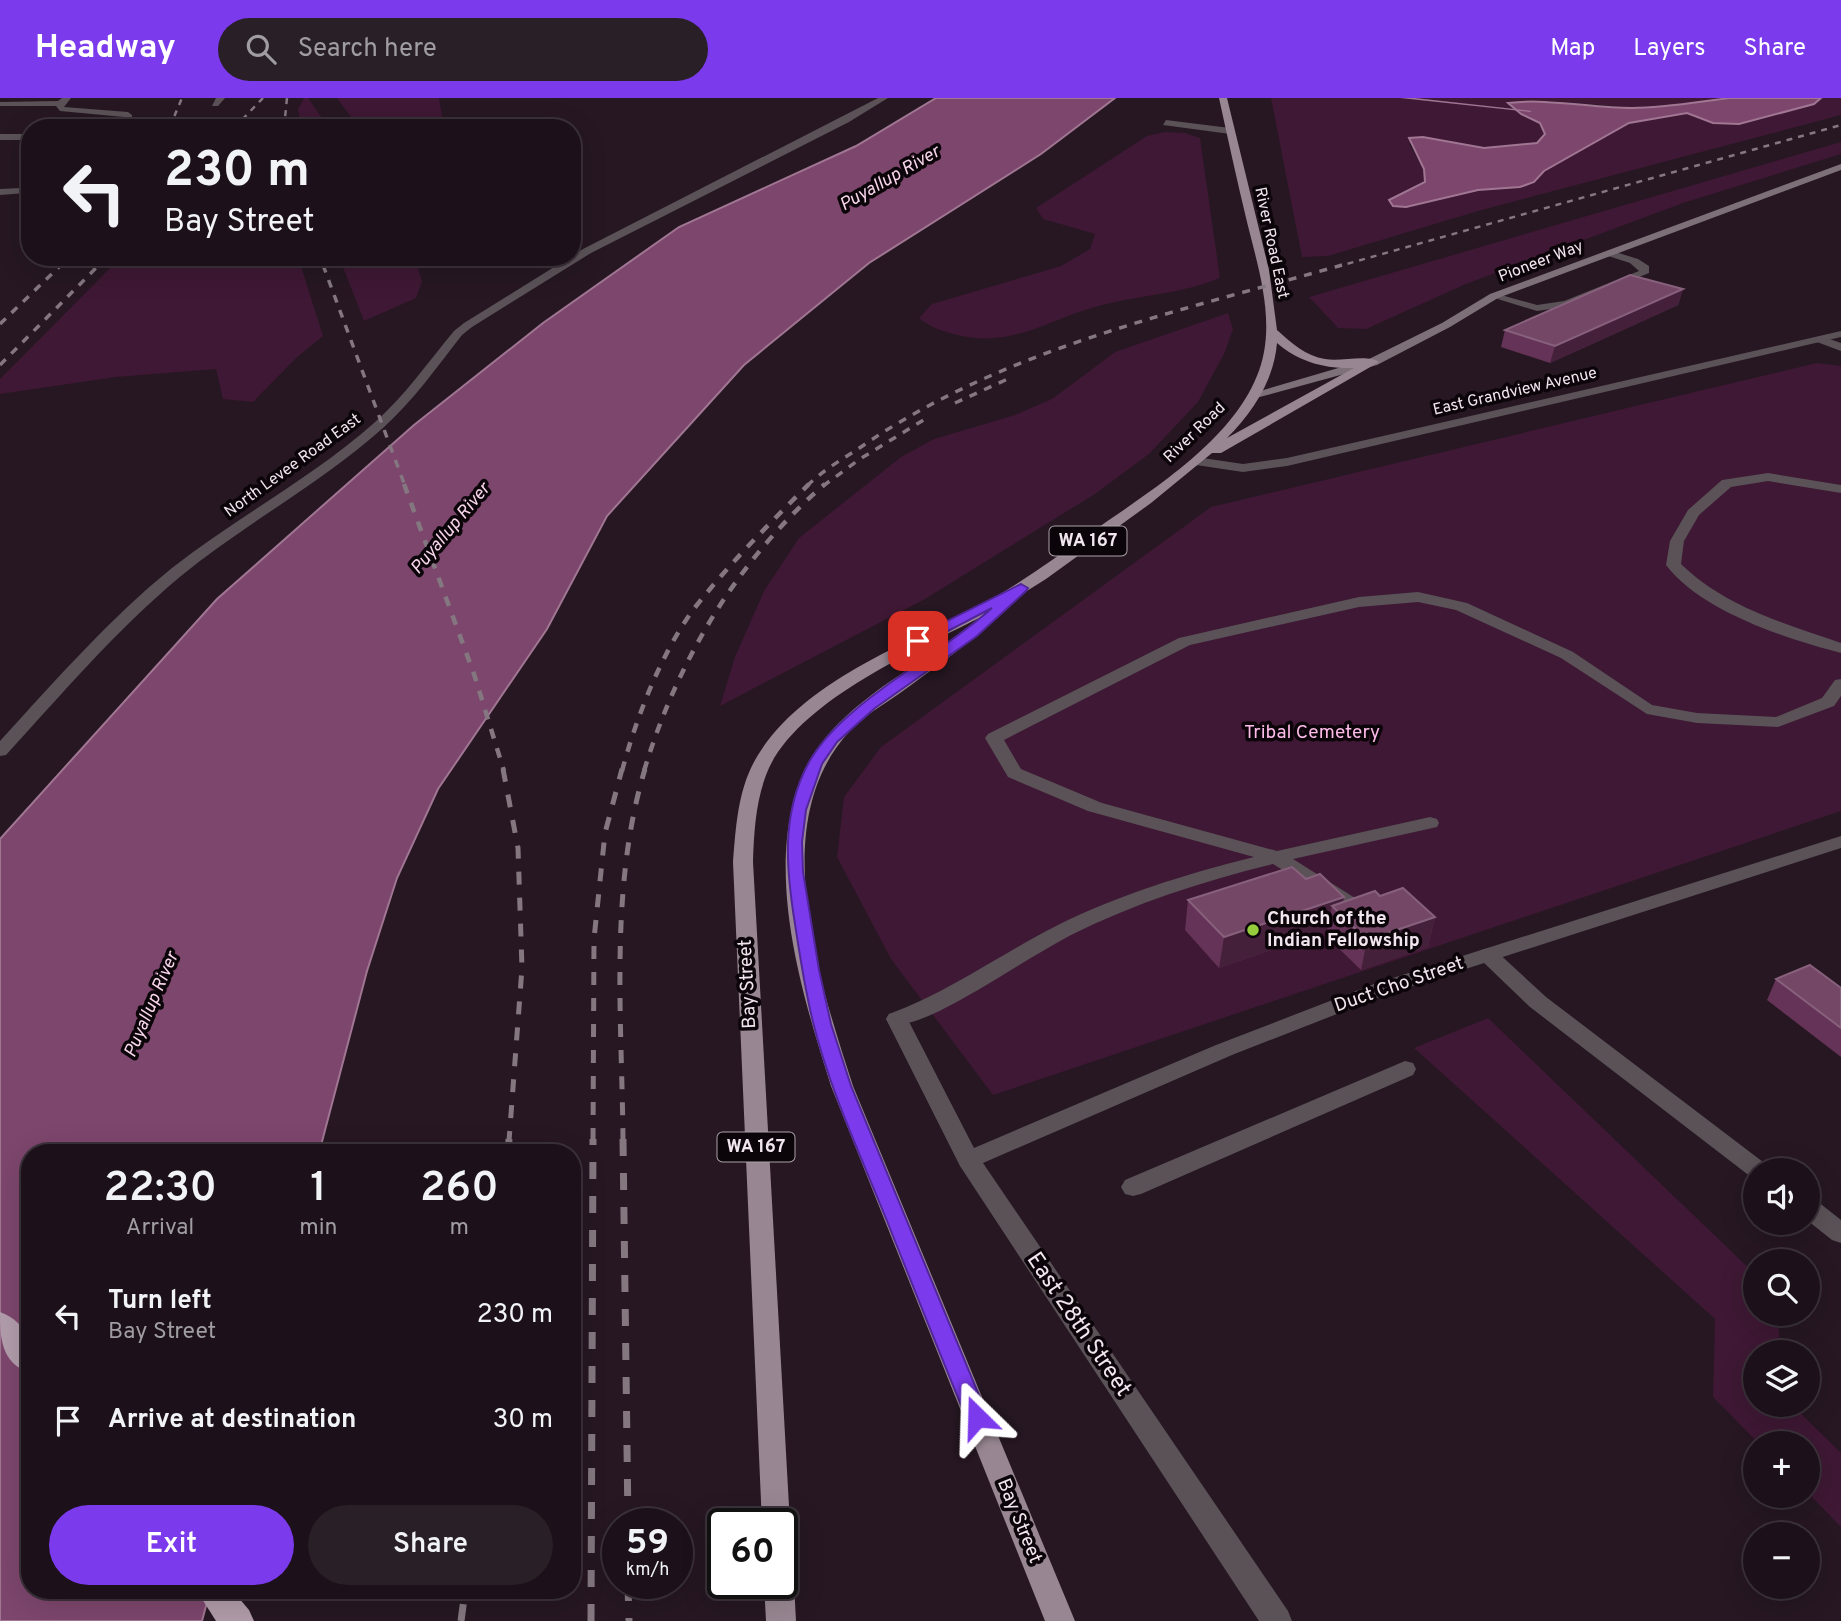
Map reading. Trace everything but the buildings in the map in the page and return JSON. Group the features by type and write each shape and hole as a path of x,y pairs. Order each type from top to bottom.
{"highway":[{"path":"0,1324 21,1350"},
{"path":"219,1599 237,1621"}],"main road":[{"name":"River Road East","path":"1223,98 1258,247 1272,331 1270,355 1256,394"},
{"name":"Pioneer Way","path":"1256,394 1373,362 1446,325 1494,296 1841,167"},
{"path":"1272,331 1288,348 1314,361 1345,364 1373,362"},
{"path":"1196,461 1373,362"},
{"name":"River Road","path":"1155,493 1196,461 1256,394"},
{"name":"Bay Street","path":"1060,1621 842,1086 819,1010 795,872 794,842 798,810 815,764 832,739 870,705 972,634 1021,588 1155,493"},
{"name":"Bay Street","path":"775,1508 743,862 745,819 751,792 758,771 780,737 833,693 918,641 1021,588"},
{"path":"780,1599 781,1621"}],"street":[{"name":"North Levee Road East","path":"581,255 884,98"},
{"path":"0,104 63,101 61,109 128,115 128,119"},
{"path":"1226,113 1166,123 1230,131"},
{"path":"0,137 21,137"},
{"path":"0,192 21,191"},
{"path":"1494,296 1537,308 1566,304 1644,272 1645,268 1640,263 1609,253"},
{"name":"North Levee Road East","path":"0,751 117,627 177,573 338,459 379,425 408,396 458,333 468,325 563,266"},
{"name":"East Grandview Avenue","path":"1196,461 1243,468 1287,462 1841,334"},
{"path":"1821,340 1841,347"},
{"path":"1356,907 1276,857 1095,807 1013,773 994,738 1185,641 1359,602 1418,597 1461,607 1567,655 1647,709 1697,718 1778,722 1828,702 1841,684"},
{"path":"1276,857 1430,823"},
{"name":"Duct Cho Street","path":"968,1160 1224,1050 1381,989 1841,842"},
{"name":"East 28th Street","path":"1276,857 1186,881 1065,929 928,1009 897,1019 968,1160 1277,1621"},
{"path":"1488,955 1538,1002 1743,1159"},
{"path":"1133,1187 1405,1069"},
{"path":"1820,1217 1841,1233"}],"lane":[{"path":"1841,489 1768,477 1727,483 1693,513 1677,541 1673,565 1686,580 1733,607 1841,648"}],"green space":[{"path":"304,98 308,98 323,119 300,119 298,109"},
{"path":"337,98 439,98 442,119 352,119"},
{"path":"1271,98 1730,98 1652,107 1552,101 1508,102 1521,114 1540,122 1545,134 1537,143 1484,148 1423,137 1409,144 1424,169 1425,182 1393,206 1406,207 1478,190 1520,187 1534,182 1544,171 1628,123 1687,113 1713,123 1739,124 1814,104 1821,98 1841,98 1841,115 1478,211 1328,256 1302,257"},
{"path":"1165,132 1185,133 1200,138 1220,278 1178,290 1087,309 1016,335 998,338 957,335 937,329 919,318 932,304 1061,266 1090,249 1095,234 1043,219 1036,208 1147,136"},
{"path":"1841,142 1841,154 1683,203 1466,284 1366,329 1338,328 1309,297"},
{"path":"112,266 301,266 323,336 296,358 253,402 223,399 216,369 116,377 0,394 0,379"},
{"path":"343,266 418,266 422,282 416,298 364,321"},
{"path":"1228,313 1233,329 1225,352 1198,402 1149,454 1095,494 925,599 720,706 735,657 764,591 799,538 901,457 934,439 1015,415 1052,399 1115,352"},
{"name":"Tribal Cemetery","path":"1817,363 1841,366 1841,811 993,1095 891,959 837,857 844,797 881,747 1211,507"},
{"path":"1488,1018 1743,1262 1743,1326 1779,1326 1779,1340 1743,1340 1743,1417 1804,1417 1819,1431 1746,1431 1713,1397 1715,1319 1414,1048"},
{"path":"1820,1432 1841,1453 1841,1527 1820,1505"}],"water":[{"name":"Puyallup River","path":"936,98 1115,98 1041,154 869,263 744,365 607,516 547,629 438,789 397,878 367,971 321,1144 21,1144 21,1599 208,1599 202,1621 0,1621 0,839 217,599 414,425 543,323 679,227 856,146"},
{"path":"1730,98 1821,98 1814,104 1739,124 1713,123 1687,113 1629,123 1544,171 1534,182 1520,187 1478,190 1406,207 1393,206 1389,200 1425,182 1424,169 1409,138 1423,137 1484,148 1537,143 1545,134 1540,123 1521,114 1508,103 1538,102 1644,108"}],"waterway":[{"path":"1402,98 1530,111"}],"railway":[{"path":"174,119 182,98"},
{"path":"243,119 263,98"},
{"path":"285,119 287,98"},
{"path":"1336,267 1841,125"},
{"path":"807,486 832,466 913,414 1030,359 1154,318 1342,265"},
{"path":"0,324 60,266"},
{"path":"0,365 98,266"},
{"path":"323,266 405,486"},
{"path":"955,403 1012,377"},
{"path":"823,486 860,459 930,416"},
{"path":"404,484 474,674 504,771"},
{"path":"644,771 674,690 714,614 765,545 825,484"},
{"path":"622,771 651,687 681,627 734,561 807,486"},
{"path":"503,769 518,848 522,968 509,1141"},
{"path":"593,1141 594,939 605,833 622,769"},
{"path":"623,1141 620,1001 622,907 626,860 645,769"},
{"path":"509,1139 509,1144"},
{"path":"591,1621 593,1139"},
{"path":"623,1139 628,1508"},
{"path":"461,1621 464,1599"},
{"path":"628,1599 629,1621"}],"place":[{"name":"Church of the Indian Fellowship","path":"1253,930"}],"route":[{"path":"918,641 1021,588 972,634 870,705 823,750 807,780 798,810 794,842 795,872 810,970 822,1024 842,1086 977,1417"}]}
